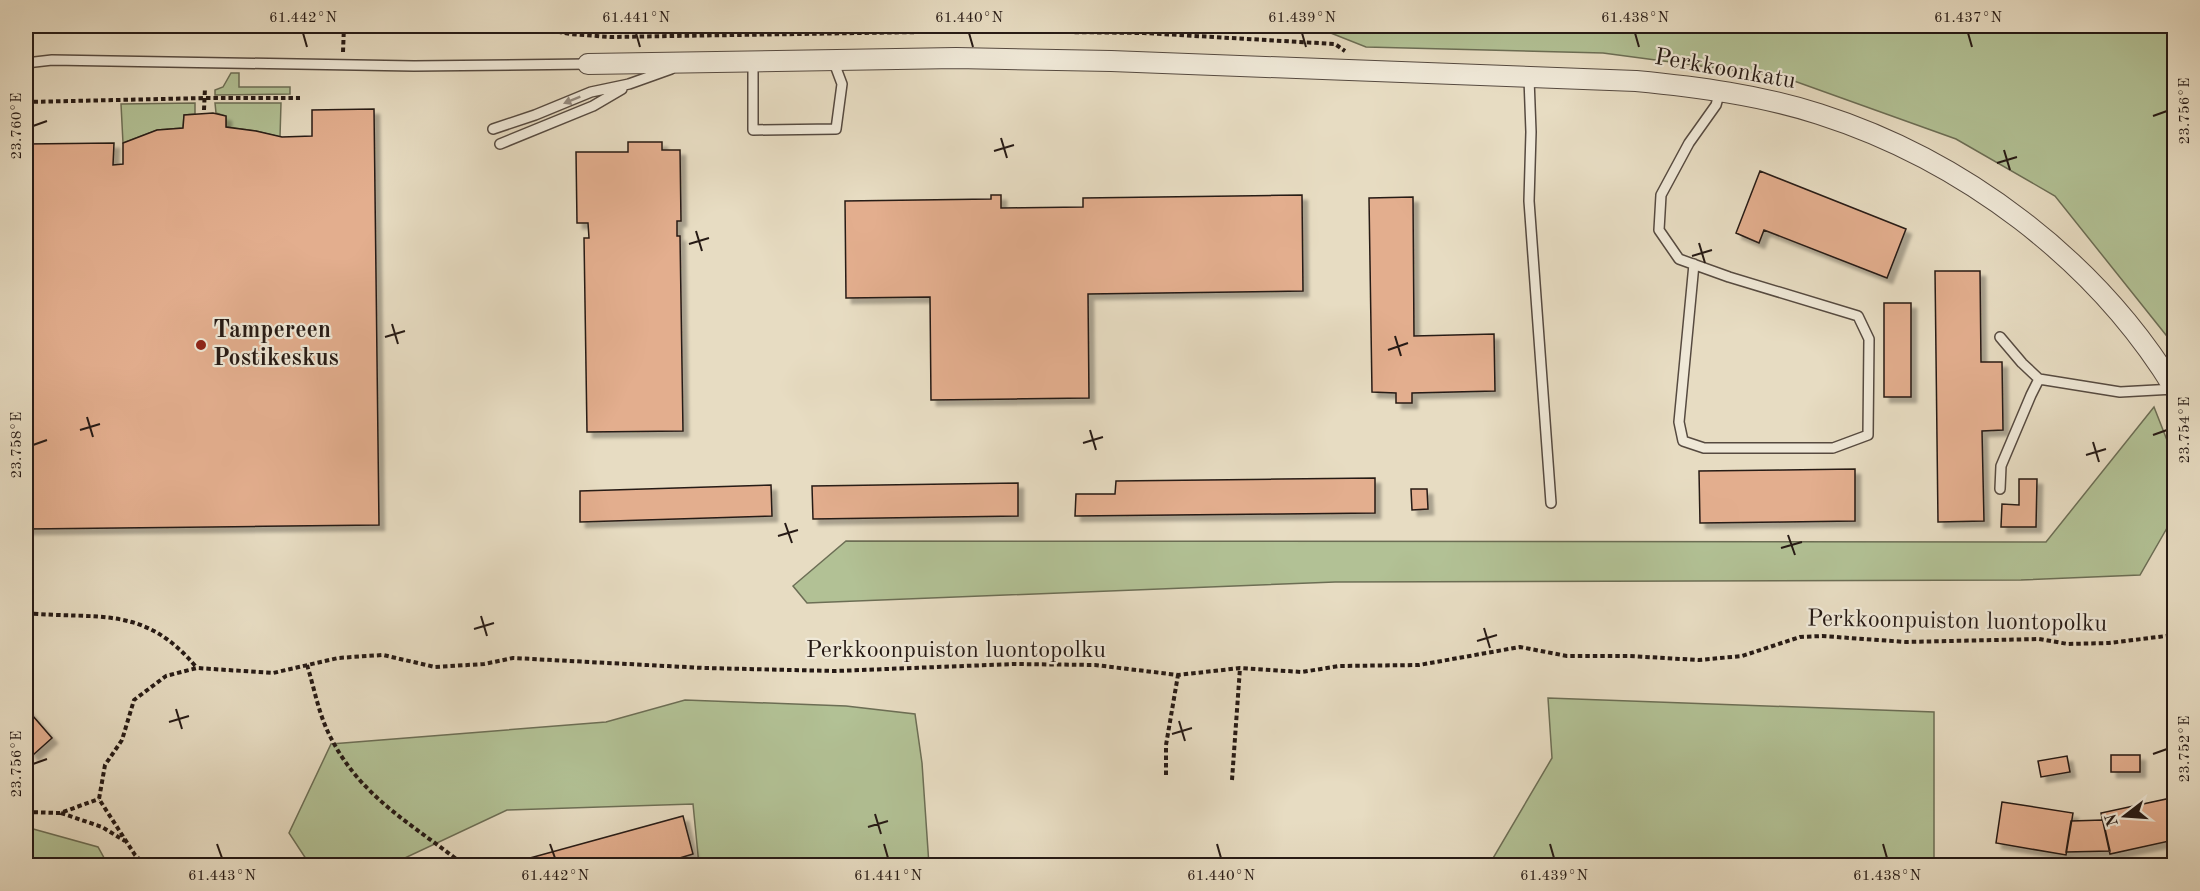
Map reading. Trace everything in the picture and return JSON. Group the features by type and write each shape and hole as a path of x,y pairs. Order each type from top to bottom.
{"street":[{"name":"Perkkoonkatu","path":"588,64 956,58 1087,60 1636,81 1720,91 1818,113 1858,128 1927,158 1989,197 2061,254 2105,297 2157,359 2170,389"}],"lane":[{"path":"26,63 52,60 478,66 588,64"},
{"path":"753,61 753,130 836,129 842,84 832,60"},
{"path":"493,129 591,92 629,84 687,63"},
{"path":"1529,78 1531,132 1529,201 1551,503"},
{"path":"500,144 593,106 629,84"},
{"path":"1694,264 1679,422 1683,441 1704,448 1833,448 1868,435 1869,339 1858,316 1729,277 1694,264 1679,259 1659,230 1661,195 1689,143 1716,105 1720,91"},
{"path":"2000,337 2022,363 2040,379 2120,392 2170,389"},
{"path":"2000,489 2001,466 2040,379"}],"path":[{"path":"342,64 344,26"},
{"path":"528,26 570,34 610,37 986,31 1144,33 1335,44 1344,49 1348,57"},
{"path":"204,111 205,88"},
{"path":"26,102 300,98"},
{"path":"2170,389 2175,417"},
{"path":"26,613 94,615 134,622 163,636 181,649 197,668"},
{"name":"Perkkoonpuiston luontopolku","path":"99,799 105,765 122,740 134,700 166,676 197,668 273,673 338,658 383,656 435,667 472,666 513,658 704,668 836,670 1014,664 1095,665 1178,675 1240,668 1302,672 1340,666 1419,665 1520,647 1567,656 1629,656 1699,660 1742,656 1800,637 1822,636 1906,642 2039,639 2068,644 2109,643 2175,635"},
{"path":"307,665 327,730 347,766 380,803 455,858 461,866"},
{"path":"1232,780 1240,668"},
{"path":"1166,775 1166,745 1178,675"},
{"path":"60,813 99,799 135,855 146,866"},
{"path":"26,812 60,813 102,827 127,842"}],"green space":[{"path":"1313,26 2174,26 2174,345 2055,196 1956,139 1783,77 1603,53 1366,47"},
{"path":"231,73 239,73 239,87 290,87 290,94 215,95 215,90 223,87"},
{"path":"195,103 195,114 184,115 183,128 157,130 123,143 121,104"},
{"path":"215,103 281,103 280,137 226,127 226,116 216,113"},
{"path":"2154,407 2174,458 2174,507 2167,528 2140,575 2021,580 1335,582 807,603 793,586 846,541 2046,542"},
{"path":"1548,698 1934,712 1934,865 1489,865 1552,758"},
{"path":"685,700 846,706 915,714 922,763 929,865 699,865 693,804 507,810 390,865 310,865 289,833 331,744 606,722"},
{"path":"26,827 98,847 108,865 26,865"}],"building":[{"name":"Tampereen Postikeskus","path":"374,109 379,525 26,529 26,144 114,143 113,165 123,164 123,143 157,130 183,128 184,115 213,113 226,116 226,127 282,137 312,136 312,110"},
{"path":"628,142 662,142 662,150 680,150 681,221 677,221 677,236 680,236 683,431 587,432 584,238 589,238 588,223 577,223 576,152 628,152"},
{"path":"1760,171 1906,229 1887,278 1764,230 1759,243 1736,233"},
{"path":"991,195 1001,195 1001,208 1083,207 1083,198 1302,195 1303,291 1088,294 1089,398 931,400 930,297 846,298 845,201 991,199"},
{"path":"1413,197 1414,336 1494,334 1495,391 1412,393 1412,403 1396,403 1396,393 1372,392 1369,198"},
{"path":"1935,271 1980,271 1981,362 2002,362 2003,430 1982,431 1984,521 1938,522"},
{"path":"1884,303 1911,303 1911,397 1884,397"},
{"path":"1855,469 1855,521 1700,523 1699,471"},
{"path":"1375,478 1375,513 1075,516 1076,494 1115,494 1116,481"},
{"path":"2019,479 2037,479 2036,527 2001,527 2002,504 2019,505"},
{"path":"1018,483 1018,516 813,519 812,486"},
{"path":"771,485 772,516 580,522 580,491"},
{"path":"1411,489 1427,489 1428,509 1412,510"},
{"path":"26,708 52,738 33,755 26,746"},
{"path":"2111,755 2140,755 2140,772 2111,772"},
{"path":"2067,756 2070,772 2041,777 2038,761"},
{"path":"2171,798 2174,814 2174,840 2110,854 2101,813"},
{"path":"2002,802 2073,813 2066,855 1996,843"},
{"path":"683,816 693,854 653,866 521,866 519,861"},
{"path":"2103,820 2110,851 2066,852 2071,821"}],"place":[{"name":"Tampereen Postikeskus","path":"201,345"}]}
